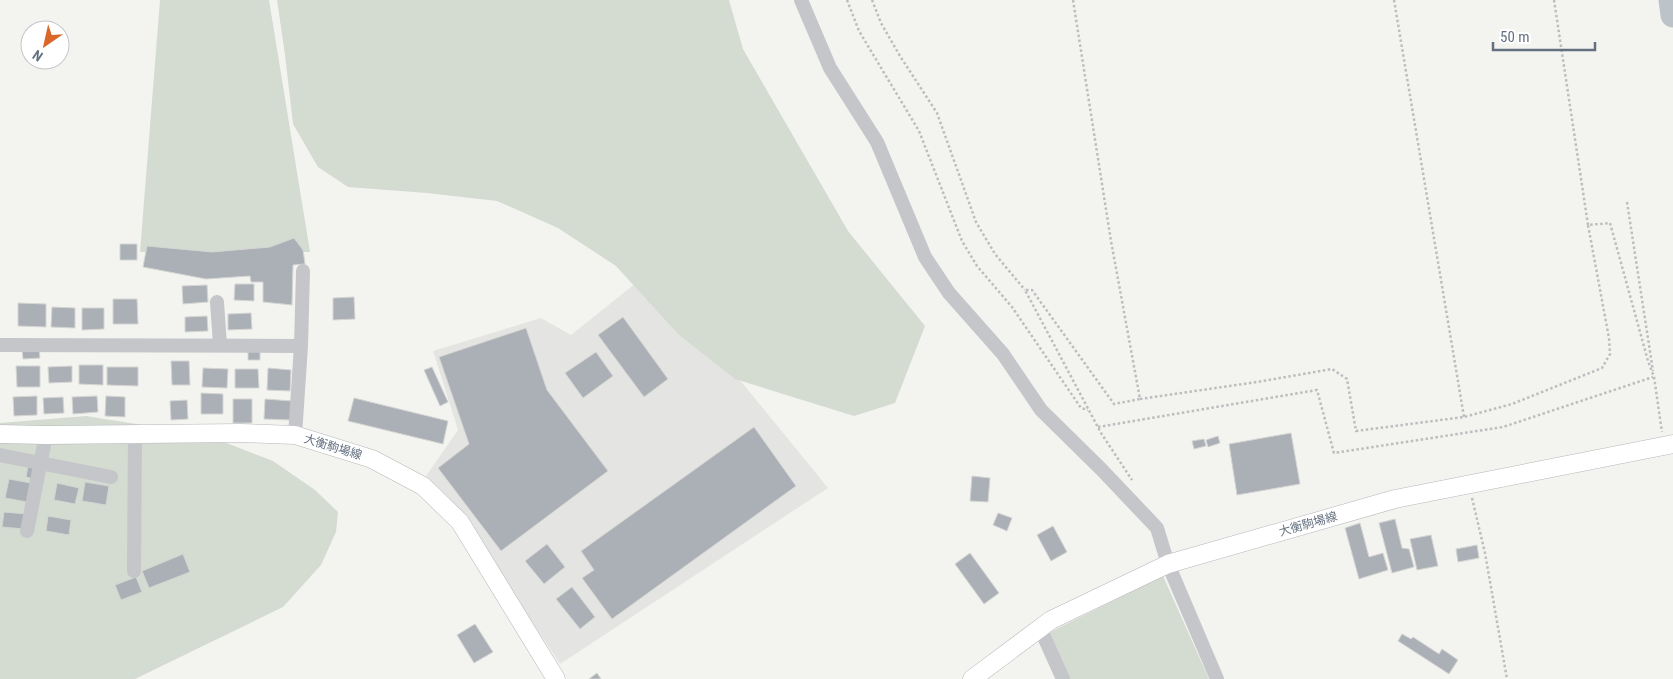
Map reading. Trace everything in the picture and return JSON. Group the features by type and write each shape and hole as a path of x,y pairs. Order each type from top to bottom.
{"main road":[{"name":"大衡駒場線","path":"0,434 240,433 295,435 372,459 422,486 460,522 556,679"},
{"name":"大衡駒場線","path":"972,679 1051,620 1168,564 1395,499 1669,444"}],"street":[{"path":"801,0 830,68 877,142 925,257 948,292 1002,354 1041,410 1157,528 1168,564 1217,679"},
{"path":"295,435 301,346 303,271"},
{"path":"217,302 220,345"},
{"path":"0,344 301,346"},
{"path":"134,570 135,434"},
{"path":"27,531 46,435"},
{"path":"0,455 111,477"},
{"path":"1040,628 1062,679"}],"path":[{"path":"847,0 859,31 918,132 962,241 977,266 1012,307 1081,408 1089,411"},
{"path":"872,0 881,23 937,113 976,222 995,254 1025,290 1098,427 1136,487"},
{"path":"1073,0 1111,241 1140,399"},
{"path":"1394,0 1464,417"},
{"path":"1025,290 1032,290 1114,404 1332,369 1347,379 1356,431 1464,417 1512,404 1602,368 1610,354 1609,338 1588,225 1554,0"},
{"path":"1626,202 1654,376 1669,444"},
{"path":"1588,225 1610,223 1648,361 1654,376"},
{"path":"1098,427 1317,390 1334,453 1503,427 1654,376"},
{"path":"1469,484 1485,553 1507,679"}],"shaded area":[{"path":"160,0 269,0 310,252 140,252"},
{"path":"277,0 729,0 743,49 848,231 925,326 895,403 854,416 735,379 678,334 616,266 558,228 497,201 348,187 318,167 293,124"},
{"path":"651,271 828,488 560,664 450,499 426,476 458,430 433,351 541,318 571,335"},
{"path":"86,416 206,435 273,461 315,490 338,512 336,532 321,565 283,607 135,679 0,679 0,423"},
{"path":"1163,576 1209,679 1069,679 1048,633"}],"building":[{"path":"294,238 303,250 305,264 293,265 292,305 263,302 263,282 251,282 250,276 206,279 143,267 147,246 212,252 270,247"},
{"path":"120,244 137,244 137,260 120,260"},
{"path":"235,284 254,284 254,301 234,300"},
{"path":"207,285 208,302 183,304 182,286"},
{"path":"354,297 355,319 333,320 333,298"},
{"path":"113,299 137,299 138,324 113,324"},
{"path":"18,303 46,304 46,327 18,326"},
{"path":"52,307 75,308 75,328 51,327"},
{"path":"82,308 104,308 104,329 82,330"},
{"path":"251,313 252,329 228,330 228,314"},
{"path":"207,316 208,331 185,332 185,317"},
{"path":"623,317 668,379 644,397 598,335"},
{"path":"526,328 547,390 608,471 501,551 438,468 469,444 439,357"},
{"path":"22,349 39,349 40,358 23,359"},
{"path":"248,350 260,351 260,360 248,360"},
{"path":"596,352 613,376 583,398 565,373"},
{"path":"171,361 189,361 190,385 172,385"},
{"path":"79,365 103,365 103,385 79,384"},
{"path":"16,366 40,366 40,387 17,387"},
{"path":"72,366 72,382 49,383 48,367"},
{"path":"107,367 138,367 138,386 107,385"},
{"path":"432,367 448,402 440,406 424,370"},
{"path":"203,368 228,369 227,388 202,387"},
{"path":"268,368 291,370 290,391 267,390"},
{"path":"235,369 258,369 259,388 235,388"},
{"path":"201,393 223,394 223,414 201,414"},
{"path":"37,396 37,415 14,416 13,397"},
{"path":"97,396 98,412 73,414 72,397"},
{"path":"106,396 125,397 125,417 105,416"},
{"path":"63,397 64,413 44,414 43,398"},
{"path":"354,398 448,421 443,444 348,421"},
{"path":"233,399 252,399 252,423 233,423"},
{"path":"265,399 292,401 291,420 264,419"},
{"path":"187,400 188,419 171,420 170,401"},
{"path":"754,427 796,486 612,619 582,578 594,570 581,551"},
{"path":"1291,433 1300,484 1237,495 1229,444"},
{"path":"1218,436 1220,443 1208,447 1206,440"},
{"path":"1204,439 1206,446 1194,449 1192,441"},
{"path":"28,466 36,467 34,479 26,477"},
{"path":"972,476 990,478 988,502 970,501"},
{"path":"9,479 31,483 27,502 5,498"},
{"path":"85,482 109,486 106,505 82,501"},
{"path":"57,483 79,488 75,504 54,500"},
{"path":"4,512 26,514 24,529 2,527"},
{"path":"998,513 1012,518 1007,531 993,525"},
{"path":"48,516 71,520 69,535 46,531"},
{"path":"1395,519 1402,548 1409,549 1414,567 1392,573 1379,523"},
{"path":"1360,523 1369,557 1383,553 1388,570 1359,579 1345,528"},
{"path":"1053,526 1067,552 1051,561 1037,535"},
{"path":"1431,535 1438,566 1417,570 1410,539"},
{"path":"547,544 565,567 544,584 525,561"},
{"path":"1477,545 1479,558 1458,562 1456,549"},
{"path":"970,553 999,593 984,604 955,564"},
{"path":"183,554 190,572 149,588 142,571"},
{"path":"136,577 142,592 121,600 115,585"},
{"path":"572,587 595,617 580,629 556,599"},
{"path":"475,624 493,652 474,663 457,635"},
{"path":"1402,634 1411,639 1413,637 1439,654 1442,649 1458,660 1449,674 1398,641"},
{"path":"597,673 601,679 589,679"}],"waterway":[{"path":"1671,0 1673,15"}]}
